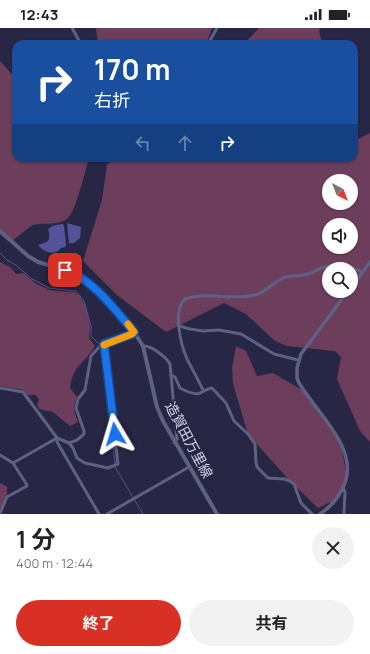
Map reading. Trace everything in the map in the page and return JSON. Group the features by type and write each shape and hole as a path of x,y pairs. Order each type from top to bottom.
{"main road":[{"name":"造賀田万里線","path":"0,232 28,256 38,262 76,273 84,278 116,310 134,332 143,346 157,407 163,421 217,514"}],"street":[{"path":"72,28 79,40"},
{"path":"210,40 218,28"},
{"path":"358,279 370,262"},
{"path":"203,390 187,358 181,342 179,326 181,304 185,299 191,297 255,295 282,278 308,274 330,265 346,266 363,272"},
{"path":"320,514 333,503 343,488 347,473 347,463 345,452 339,440 299,383 296,373 298,360 343,298"},
{"path":"179,326 203,331 219,330 241,334 274,354 298,360"},
{"path":"68,443 78,440 84,434 76,408 78,399 85,390 91,356 97,348 104,344 134,332"},
{"path":"57,438 68,443 73,448 77,458 85,463 108,468 118,464 104,344"},
{"path":"143,346 146,346 163,355 170,364 177,439 174,442"},
{"path":"172,375 180,388 196,394 203,390 212,388 226,403 234,420 248,434 255,444 256,463 265,475 268,478 284,479 294,484 301,502 312,514"},
{"path":"0,388 24,392 57,438 99,514"},
{"path":"14,462 57,438"},
{"path":"0,455 14,462 27,485 7,497 0,513"},
{"path":"107,514 189,467"},
{"path":"343,488 345,492 344,514"}],"shaded area":[{"path":"96,28 212,28 208,40 98,40"},
{"path":"259,28 320,28 321,40 248,40"},
{"path":"0,61 12,74 12,162 88,162 77,200 67,219 55,223 33,225 13,240 0,229"},
{"path":"370,133 370,442 360,431 337,379 341,357 335,351 287,346 275,341 246,314 224,303 166,332 117,295 83,261 102,200 107,165 110,162 358,162 358,139"},
{"path":"67,223 81,227 80,238 74,243 69,243"},
{"path":"63,224 65,247 52,253 43,250 38,245 47,242 49,239 49,228"},
{"path":"0,262 10,267 16,274 24,273 36,284 50,290 74,292 79,295 86,307 90,325 89,338 95,346 76,369 71,380 70,388 77,397 74,409 78,422 70,426 53,412 39,409 37,404 39,400 36,395 28,395 23,390 0,386"},
{"path":"236,346 246,351 257,376 273,373 304,391 341,444 347,478 337,499 318,508 290,481 248,434 233,384 232,368"},
{"path":"0,483 7,487 7,496 0,511"}],"waterway":[{"path":"0,253 32,279 49,288 76,291 84,301 91,326 91,336 100,345"},
{"path":"102,347 115,463"},
{"path":"115,467 143,514"}],"slow traffic":[{"path":"104,345 132,334 134,332 128,324"}],"route":[{"path":"65,270 76,273 84,278 116,310 134,332 104,344 115,434"}]}
